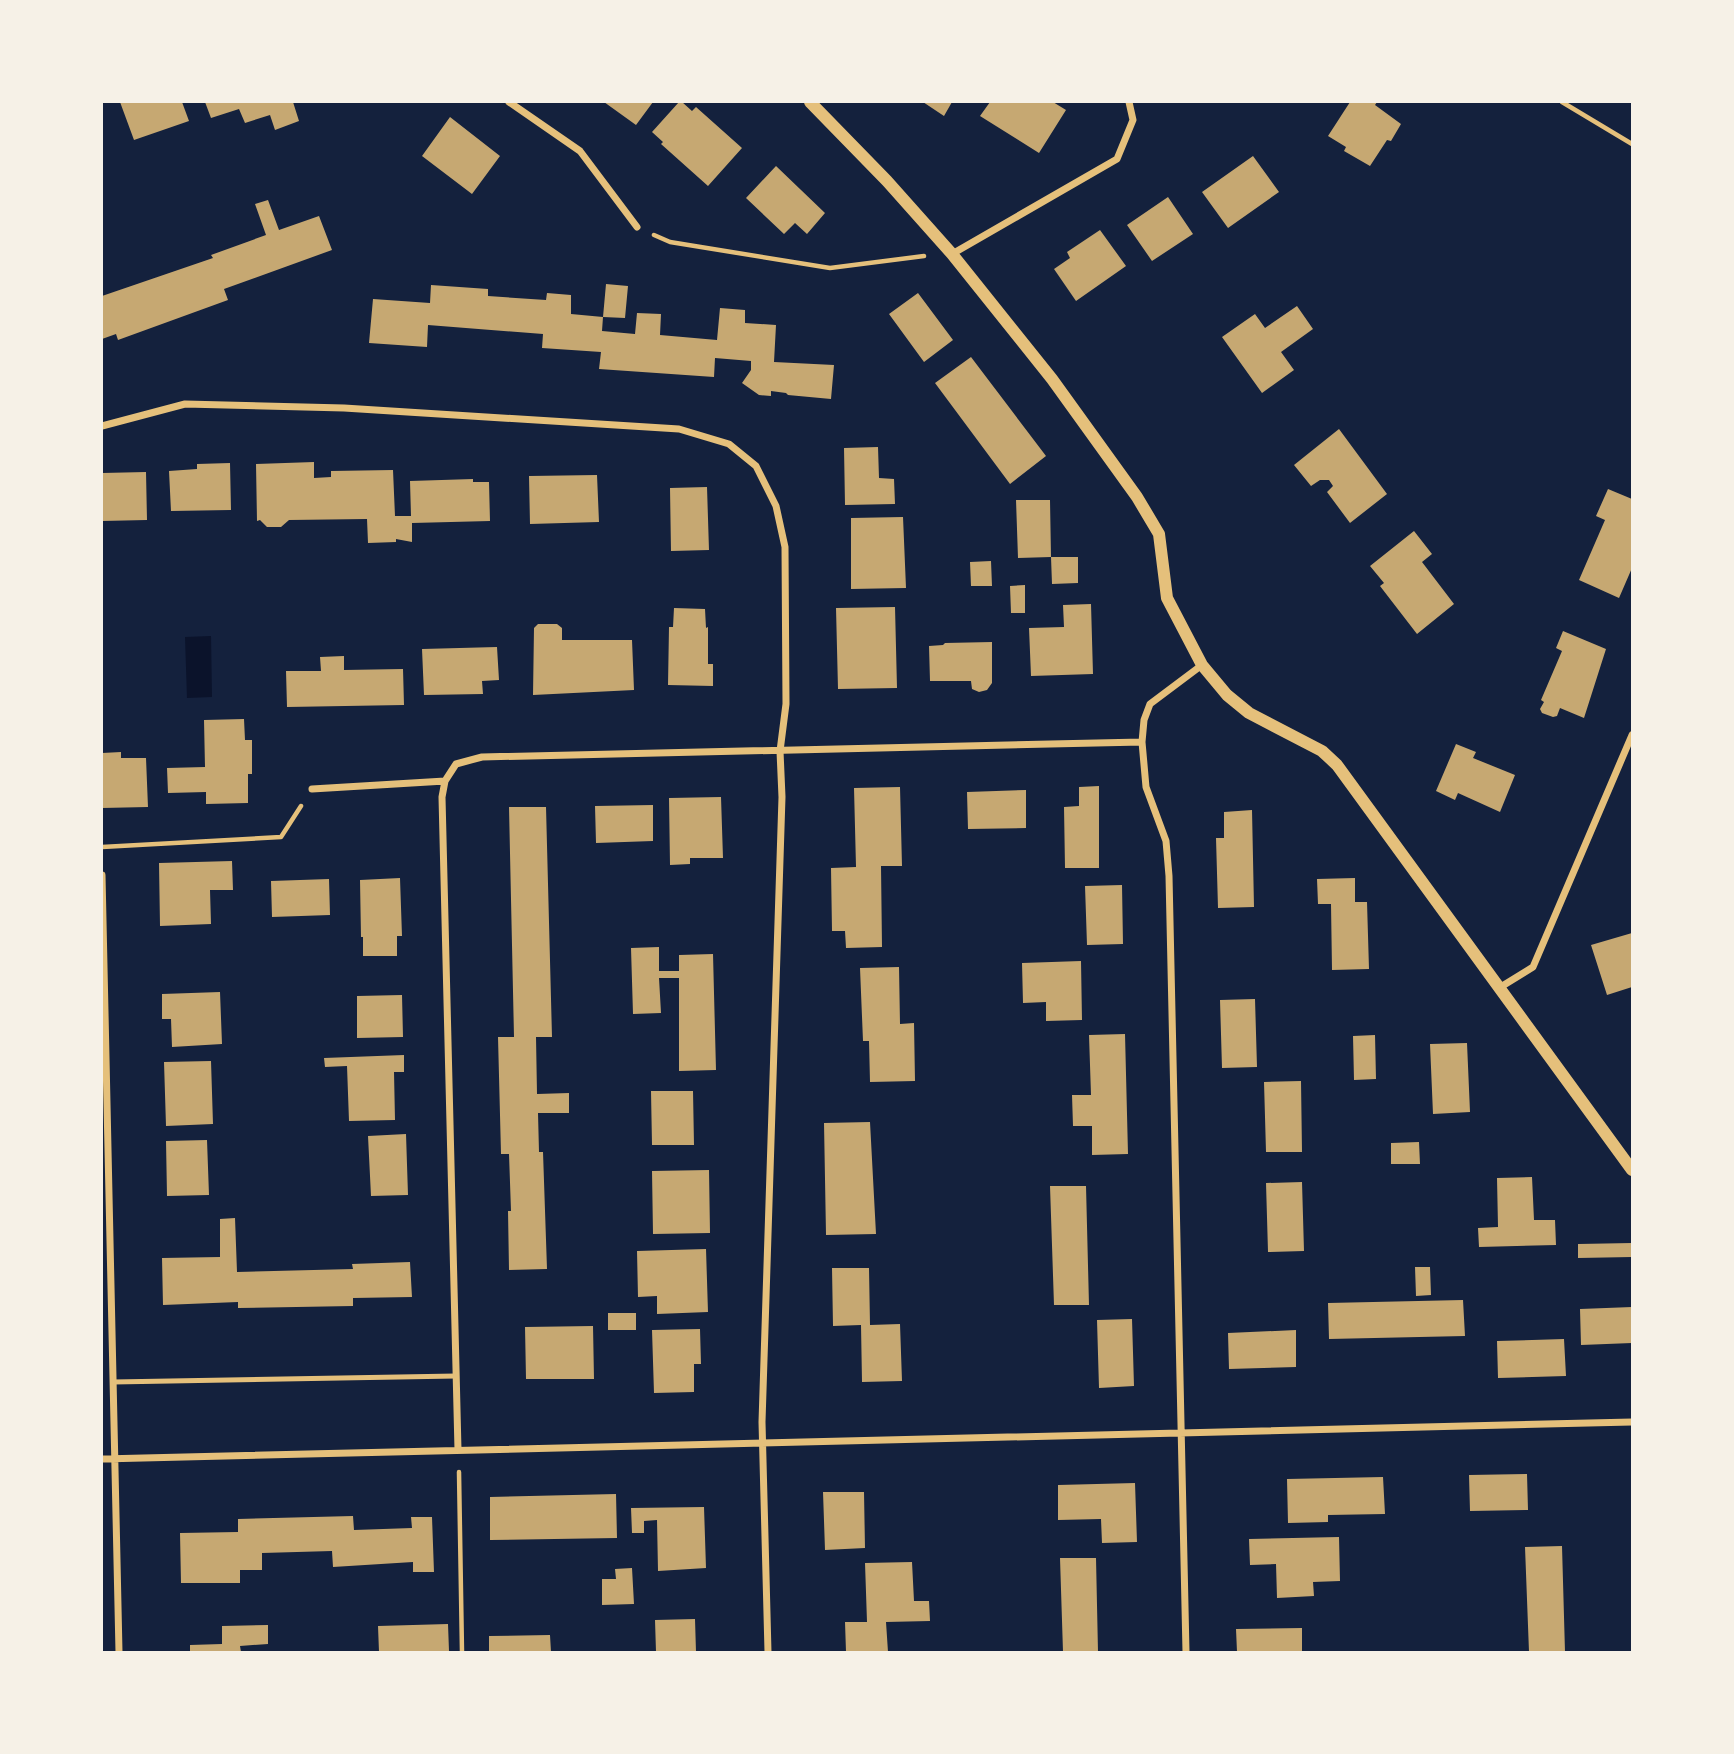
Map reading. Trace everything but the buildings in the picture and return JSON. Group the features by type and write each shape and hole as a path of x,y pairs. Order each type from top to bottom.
{"street":[{"path":"509,102 580,151 637,227"},
{"path":"810,102 887,181 952,254 1052,379 1137,497 1159,534 1167,598 1202,665 1227,695 1249,713 1322,751 1337,765 1633,1170"},
{"path":"952,254 1116,159 1133,120 1129,102"},
{"path":"102,426 185,404 344,408 679,429 729,444 756,466 776,506 785,547 786,704 780,751 782,797 762,1422 768,1653"},
{"path":"1186,1653 1169,876 1166,841 1146,787 1142,742 1144,720 1150,705 1202,665"},
{"path":"1499,988 1534,967 1633,735"},
{"path":"458,1450 442,797 445,780 456,764 482,757 1142,742"},
{"path":"312,789 445,780"},
{"path":"102,875 104,1076 118,1653"},
{"path":"102,1459 1633,1422"}],"lane":[{"path":"113,1382 457,1377"}],"path":[{"path":"1562,102 1633,144"},
{"path":"637,227 670,242 830,268 952,254"},
{"path":"102,847 281,837 312,789"},
{"path":"458,1450 462,1653"}],"water":[{"path":"211,636 212,697 187,698 185,637"}]}
